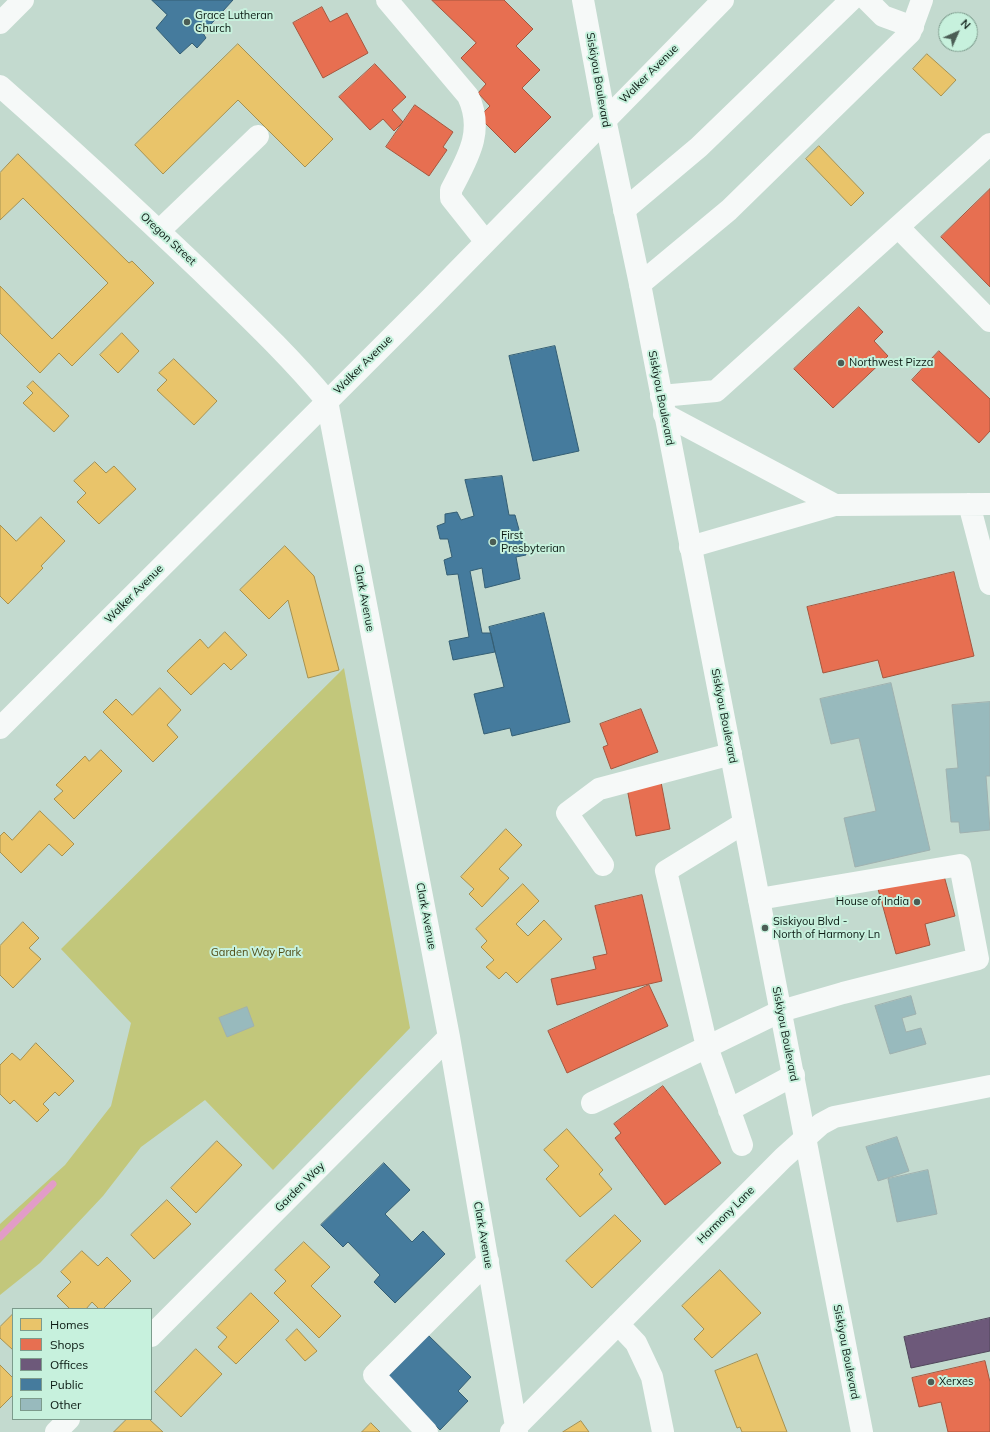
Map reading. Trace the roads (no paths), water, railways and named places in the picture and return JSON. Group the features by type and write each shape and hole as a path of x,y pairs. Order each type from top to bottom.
{"street":[{"path":"0,23 23,0"},
{"path":"387,0 468,96 474,110 473,144 450,190 451,198 486,242"},
{"name":"Siskiyou Boulevard","path":"583,0 605,119 640,284 862,1432"},
{"name":"Walker Avenue","path":"0,728 486,242 723,0"},
{"path":"624,210 700,147 851,0"},
{"path":"867,0 883,16 913,27"},
{"path":"640,284 728,210 910,33 922,0"},
{"name":"Oregon Street","path":"0,86 64,142 269,337 302,371 327,401"},
{"path":"159,232 258,136"},
{"path":"663,405 716,391 990,144"},
{"path":"898,227 990,321"},
{"name":"Clark Avenue","path":"327,401 449,1037 488,1261 514,1430"},
{"path":"663,405 835,505"},
{"path":"690,547 835,505 980,504 990,584"},
{"path":"603,865 567,813 599,789 731,754"},
{"path":"742,1145 707,1047 666,871 744,823"},
{"path":"592,1103 781,1011 843,993 978,959 960,865 759,899"},
{"name":"Garden Way","path":"152,1335 449,1037"},
{"path":"729,1110 794,1075"},
{"name":"Harmony Lane","path":"514,1430 783,1158 821,1124 834,1117 990,1086"},
{"path":"428,1432 374,1375 488,1261"},
{"path":"618,1324 636,1343 652,1377 663,1432"},
{"path":"56,1432 68,1420"}],"waterway":[{"path":"0,1237 53,1184"}],"place":[{"name":"Grace Lutheran Church","path":"187,22"},
{"name":"Northwest Pizza","path":"841,363"},
{"name":"First Presbyterian","path":"493,542"},
{"name":"House of India","path":"917,902"},
{"name":"Siskiyou Blvd - North of Harmony Ln","path":"765,928"},
{"name":"Xerxes","path":"931,1382"}],"park label":[{"name":"Garden Way Park","path":"256,953"}]}
